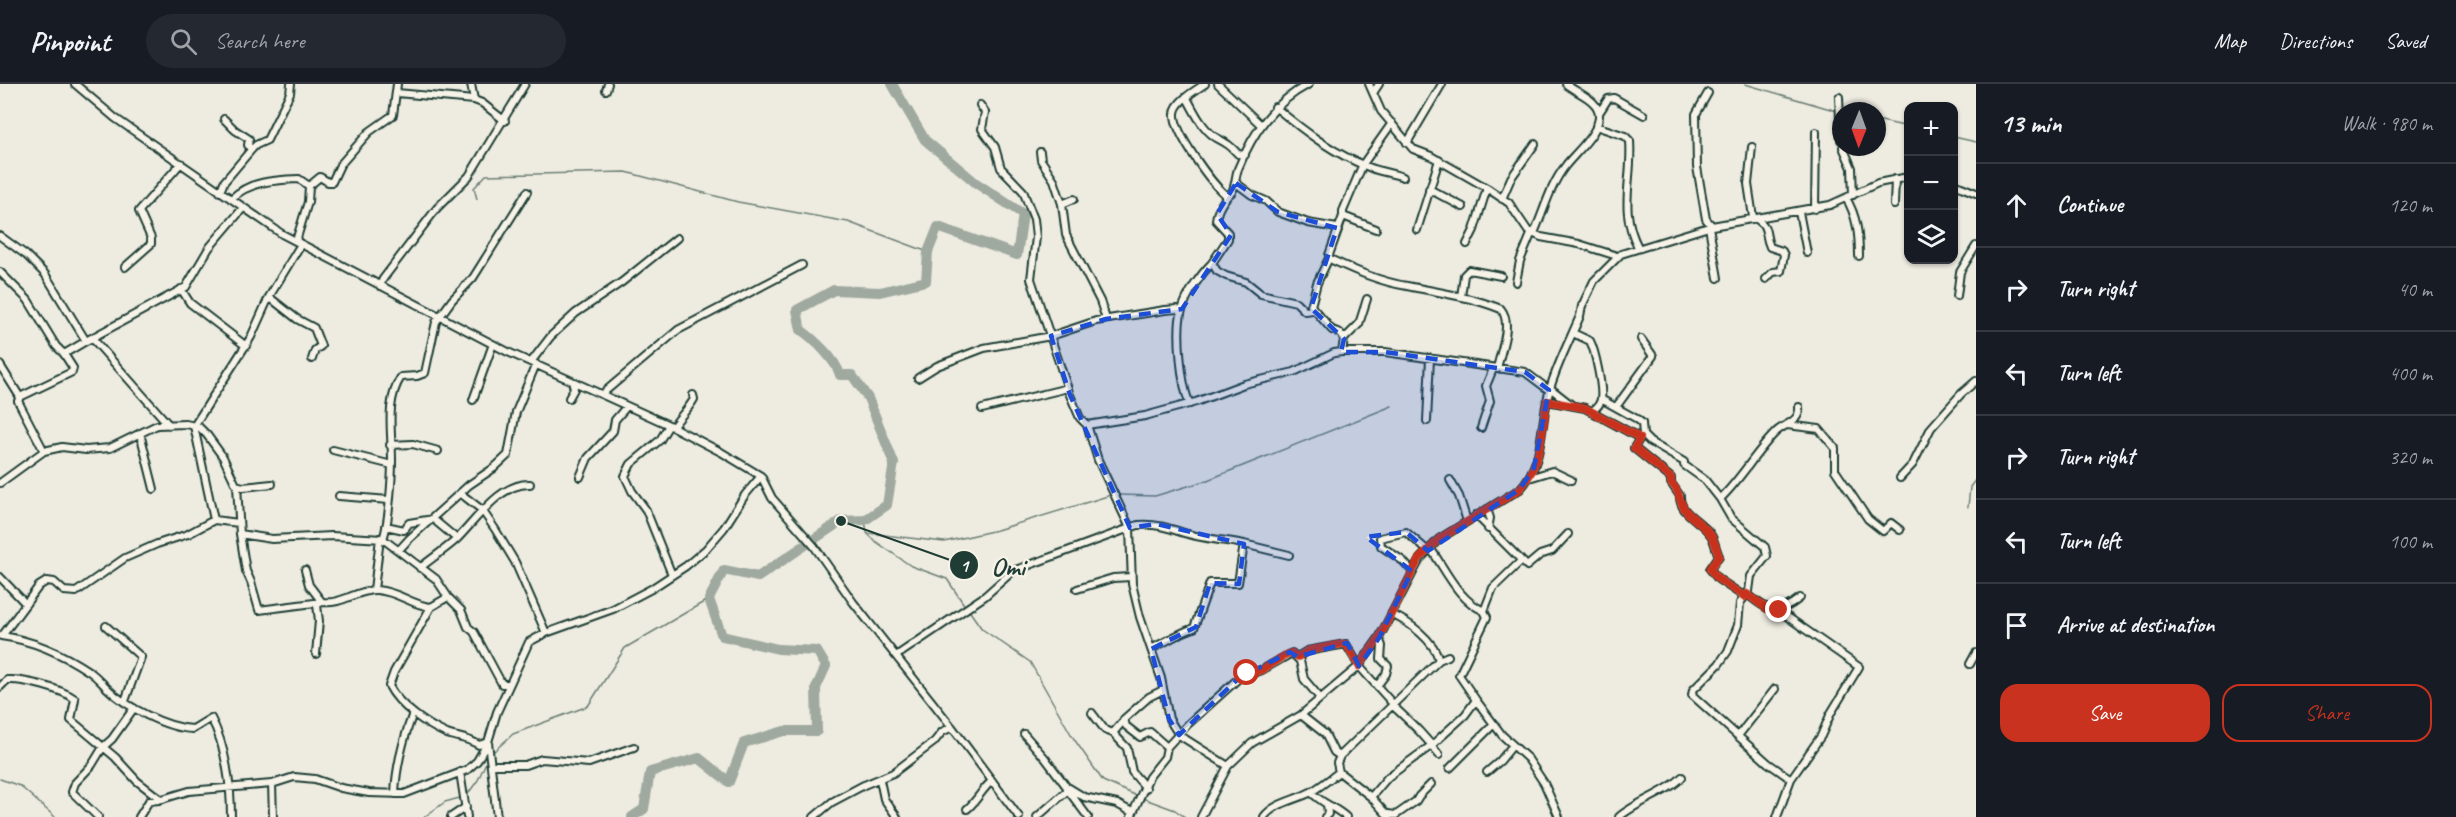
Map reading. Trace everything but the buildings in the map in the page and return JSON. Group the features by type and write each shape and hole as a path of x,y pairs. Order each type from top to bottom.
{"street":[{"path":"75,84 115,118 243,208 298,243 493,344 671,426 761,476 772,498 814,546 853,602 952,727 1019,817"},
{"path":"220,192 224,182 251,150 267,140 290,93 291,84"},
{"path":"214,520 194,426 246,346 298,243 308,202 309,186 320,177 328,183 332,182 340,165 369,132 393,115 397,84"},
{"path":"471,84 474,100"},
{"path":"380,286 437,208 469,176 486,146 505,121 525,84"},
{"path":"1205,84 1187,98 1175,112 1176,122 1182,138 1195,155 1203,171 1216,188 1227,196"},
{"path":"1218,84 1260,124"},
{"path":"1190,404 1185,395 1180,366 1181,312 1194,285 1228,239 1228,233 1216,220 1217,214 1227,196 1232,192 1237,172 1260,124 1290,94 1309,84"},
{"path":"1369,84 1381,111 1413,149 1439,160 1509,203 1528,231 1541,237 1579,244 1617,256"},
{"path":"1373,93 1379,84"},
{"path":"1407,143 1442,84"},
{"path":"1566,84 1597,107 1599,113"},
{"path":"397,93 474,100 482,103 505,121"},
{"path":"1708,93 1696,114 1697,167 1706,219 1711,227 1718,278"},
{"path":"1839,97 1839,102"},
{"path":"1187,98 1203,125 1215,136 1228,142 1238,154 1245,155"},
{"path":"1516,282 1520,261 1561,173 1584,146 1608,99 1614,98 1644,115"},
{"path":"980,105 985,112 982,129 995,147 1001,168 1023,191 1034,219 1036,237 1031,279 1068,388 1080,418 1087,425 1098,460 1130,528 1131,577 1169,719 1179,735 1228,766"},
{"path":"1275,107 1310,136 1363,164 1403,177"},
{"path":"224,118 235,130 249,139 248,145 251,150"},
{"path":"1344,339 1311,306 1345,205 1363,164 1392,123"},
{"path":"1596,126 1625,136 1630,141 1626,194 1629,228 1638,247"},
{"path":"1815,209 1816,132"},
{"path":"1502,199 1511,178 1535,144"},
{"path":"1752,147 1748,184 1753,217"},
{"path":"1040,152 1041,160 1054,180 1062,204 1066,235 1100,301 1106,319"},
{"path":"1847,156 1852,168 1850,196 1858,232 1859,256"},
{"path":"1417,230 1439,160"},
{"path":"125,267 151,244 151,238 139,212 181,163"},
{"path":"1201,817 1228,766 1252,743 1301,715 1359,666 1379,638 1412,571 1429,549 1439,539 1520,489 1529,478 1539,452 1550,389 1582,306 1594,281 1617,256 1638,247 1753,217 1815,209 1878,183 1904,178"},
{"path":"231,199 237,193 262,182 300,179 309,186"},
{"path":"1894,205 1895,179"},
{"path":"1236,183 1252,195 1266,201 1278,212 1308,223 1337,228"},
{"path":"1958,186 1976,193"},
{"path":"1467,244 1474,230 1487,188"},
{"path":"1429,189 1463,207"},
{"path":"374,590 375,569 386,526 392,465 390,446 393,392 401,377 425,373 436,322 442,317 452,300 473,278 527,192"},
{"path":"1062,204 1074,199"},
{"path":"64,354 182,289 190,282 209,248 243,208"},
{"path":"1798,212 1807,253"},
{"path":"1343,216 1376,229"},
{"path":"1753,217 1763,223 1770,247 1782,251 1784,255 1781,271 1773,272 1766,279"},
{"path":"0,236 27,255 45,274 86,341"},
{"path":"399,550 469,484 494,468 508,455 516,412 534,363 551,336 576,313 622,282 677,238"},
{"path":"1957,296 1960,272 1973,255 1976,246"},
{"path":"1329,258 1377,279 1408,287 1432,289 1495,306 1505,313 1506,328 1495,369 1486,386 1490,401 1481,428"},
{"path":"1212,263 1217,271 1246,282 1261,294 1296,302 1305,311 1313,310"},
{"path":"602,394 678,330 802,265"},
{"path":"1461,297 1464,275 1469,270 1501,276"},
{"path":"0,272 28,300 56,346 73,368 72,372 20,397"},
{"path":"182,289 190,303 246,346"},
{"path":"269,297 297,319 314,328 321,346 315,350 312,359"},
{"path":"1342,352 1344,339 1359,324 1366,299"},
{"path":"918,378 937,366 984,348 1052,336 1070,328 1106,319 1165,310 1177,309 1181,312"},
{"path":"1573,333 1590,341 1593,345 1601,399 1598,407 1592,411"},
{"path":"93,339 169,425"},
{"path":"1616,407 1653,356 1653,352 1641,339"},
{"path":"473,400 493,344"},
{"path":"1087,425 1145,417 1190,404 1244,384 1294,372 1334,353 1342,352 1385,352 1526,372 1575,407"},
{"path":"1427,421 1430,358"},
{"path":"0,365 20,397 18,401 44,451"},
{"path":"569,398 574,389 572,381"},
{"path":"1900,478 1913,464 1931,428 1961,394 1976,381"},
{"path":"982,409 1068,388"},
{"path":"672,575 646,510 632,491 625,476 631,464 660,440 694,399 693,395"},
{"path":"1601,399 1637,419 1642,423 1642,435 1684,462 1684,465 1705,480 1731,518 1765,548 1767,556 1753,572 1746,596 1740,603 1738,625 1728,651 1693,690 1692,694 1738,736 1791,779"},
{"path":"1547,401 1592,411 1640,438 1634,448 1671,478 1671,483 1676,488 1687,512 1712,536 1719,556 1710,569 1718,579 1767,609 1779,610 1800,598"},
{"path":"580,477 588,458 613,431 615,420 627,406"},
{"path":"1720,499 1778,429 1793,421 1799,412 1799,407"},
{"path":"0,483 44,451 62,447 86,450 110,448 157,425 194,426 202,429 216,446 237,486 240,534 246,571 259,610 349,599 374,590 399,593 414,603 431,607"},
{"path":"1786,425 1819,429 1835,448 1834,467 1868,519 1883,531 1891,523 1900,530"},
{"path":"140,433 154,489"},
{"path":"390,446 413,444 438,451"},
{"path":"333,450 392,465"},
{"path":"1529,478 1552,471 1571,480"},
{"path":"139,817 149,801 189,791 272,784 294,777 305,777 341,788 369,793 395,794 413,792 467,770 477,762 488,742 497,712 529,642 546,633 613,609 651,590 672,575 706,549 761,476"},
{"path":"1450,480 1467,521"},
{"path":"237,486 272,484"},
{"path":"420,568 457,539 482,510 508,488 531,484"},
{"path":"460,494 482,510 515,562 546,633"},
{"path":"339,496 388,500"},
{"path":"1487,509 1491,518 1488,529"},
{"path":"1476,515 1527,566 1540,555 1552,551 1568,534"},
{"path":"386,526 404,530 409,523 433,519 457,539"},
{"path":"231,817 230,787 219,739 211,718 193,729 166,725 134,708 88,671 27,640 1,636 39,586 47,581 54,582 64,591 76,592 125,558 157,544 188,534 214,520 239,523"},
{"path":"896,656 985,596 1013,571 1138,525 1156,524 1172,527 1184,533 1289,555"},
{"path":"1412,571 1403,561 1381,546 1380,538 1406,532 1429,549 1472,606 1484,611 1487,617 1484,626 1459,675 1494,725 1528,759 1544,783 1559,817"},
{"path":"240,534 272,539 332,536 382,539 436,579 448,597 461,610 468,627 474,632 502,684 509,684"},
{"path":"1151,649 1166,642 1177,633 1194,628 1210,583 1238,583 1244,544"},
{"path":"1484,611 1492,588 1521,561"},
{"path":"305,570 309,585 322,602"},
{"path":"0,577 26,604"},
{"path":"1077,589 1113,578 1131,577"},
{"path":"448,597 431,607 394,672 389,687 394,698 413,713 446,733 470,740 478,745 488,742"},
{"path":"316,654 319,621 317,605 322,602"},
{"path":"1778,817 1791,779 1821,736 1859,667 1779,610"},
{"path":"1391,614 1403,619 1433,646 1438,660"},
{"path":"106,626 134,648 141,657 125,701"},
{"path":"1377,686 1386,674 1388,666 1381,659 1383,646 1379,638"},
{"path":"1298,657 1318,648 1346,644 1359,666 1392,704 1410,719 1413,727 1439,755"},
{"path":"1067,788 1084,797 1117,804 1132,814 1146,788 1149,777 1165,757 1167,747 1188,724 1239,678 1268,667 1287,654 1292,653 1298,657 1304,679 1320,698"},
{"path":"1970,663 1976,653"},
{"path":"1431,784 1412,805 1396,815 1388,815 1371,797 1339,772 1337,763 1340,756 1392,704 1438,660 1448,656"},
{"path":"0,687 7,680 15,679 32,681 70,694 75,699 71,720 103,747 137,781 159,798 164,799"},
{"path":"1738,736 1775,689"},
{"path":"1113,733 1124,719 1149,697 1163,690"},
{"path":"1371,797 1388,777 1432,745 1465,715 1476,700"},
{"path":"98,817 72,792 75,783 92,765 103,747 112,739 134,708"},
{"path":"395,794 399,751 405,741 413,713"},
{"path":"1092,713 1105,730 1113,733 1127,748 1132,772 1146,788"},
{"path":"1301,715 1325,734 1334,752 1340,756"},
{"path":"1124,719 1126,726 1140,737 1149,732 1167,747"},
{"path":"1450,768 1494,725"},
{"path":"814,817 832,802 864,785 880,780 912,760 934,742 942,732 952,727"},
{"path":"1024,734 1046,758 1088,817"},
{"path":"488,742 497,817"},
{"path":"1487,772 1513,745"},
{"path":"491,765 525,765 542,759 589,763 634,747"},
{"path":"460,772 467,817"},
{"path":"1264,817 1276,807 1311,792 1339,772"},
{"path":"1619,817 1641,801 1678,782 1682,777"},
{"path":"880,780 884,799 897,817"},
{"path":"967,809 974,804 983,788 992,781"},
{"path":"272,784 273,817"},
{"path":"1037,817 1067,788"},
{"path":"1311,792 1346,817"},
{"path":"1325,817 1328,807 1326,803"},
{"path":"451,817 466,807"}],"highlighted area":[{"path":"1236,183 1278,212 1337,228 1311,308 1344,339 1341,352 1385,352 1525,372 1549,390 1534,468 1520,489 1428,551 1406,532 1366,537 1412,571 1379,638 1359,666 1347,643 1297,657 1290,652 1239,678 1179,735 1169,719 1151,649 1196,627 1210,583 1239,584 1244,544 1156,524 1130,528 1070,395 1051,336 1106,319 1182,309 1231,235 1217,214"}],"waterway":[{"path":"632,817 644,809 650,772 699,758 729,782 744,743 784,731 817,731 816,688 826,666 817,651 778,649 722,636 709,599 724,570 758,577 841,521 865,520 887,505 894,463 868,398 852,375 840,375 838,369 818,344 801,330 797,310 834,290 880,292 926,281 928,252 938,227 1017,255 1023,214 976,183 925,140 892,84"},
{"path":"1745,84 1832,110"},
{"path":"1886,122 1904,126"},
{"path":"1958,138 1976,142"},
{"path":"477,199 474,188 486,175 626,172 738,202 848,222 928,252"},
{"path":"1119,495 1155,496 1205,481 1392,406"},
{"path":"1968,507 1970,487 1976,479"},
{"path":"867,533 944,542 997,530 1111,495"},
{"path":"865,520 867,533 875,541 911,566 947,579 965,606"},
{"path":"493,752 513,734 588,706 625,648 709,599"},
{"path":"968,609 982,629 1030,662 1072,736 1103,781 1137,796"},
{"path":"467,795 478,780 487,760"},
{"path":"0,779 20,786 55,817"},
{"path":"424,817 445,802 463,797"},
{"path":"1142,798 1175,810 1185,817"}],"place":[{"name":"Omi","path":"841,521"}],"route":[{"path":"1247,673 1262,670 1287,654 1292,653 1298,657 1307,651 1342,644 1349,647 1359,666 1379,638 1419,559 1439,539 1520,489 1529,480 1539,452 1547,401 1564,406 1585,408 1640,438 1634,448 1671,478 1671,483 1676,488 1687,512 1699,521 1699,524 1712,536 1719,556 1710,569 1718,579 1745,597 1747,594 1767,609 1779,610"}]}
